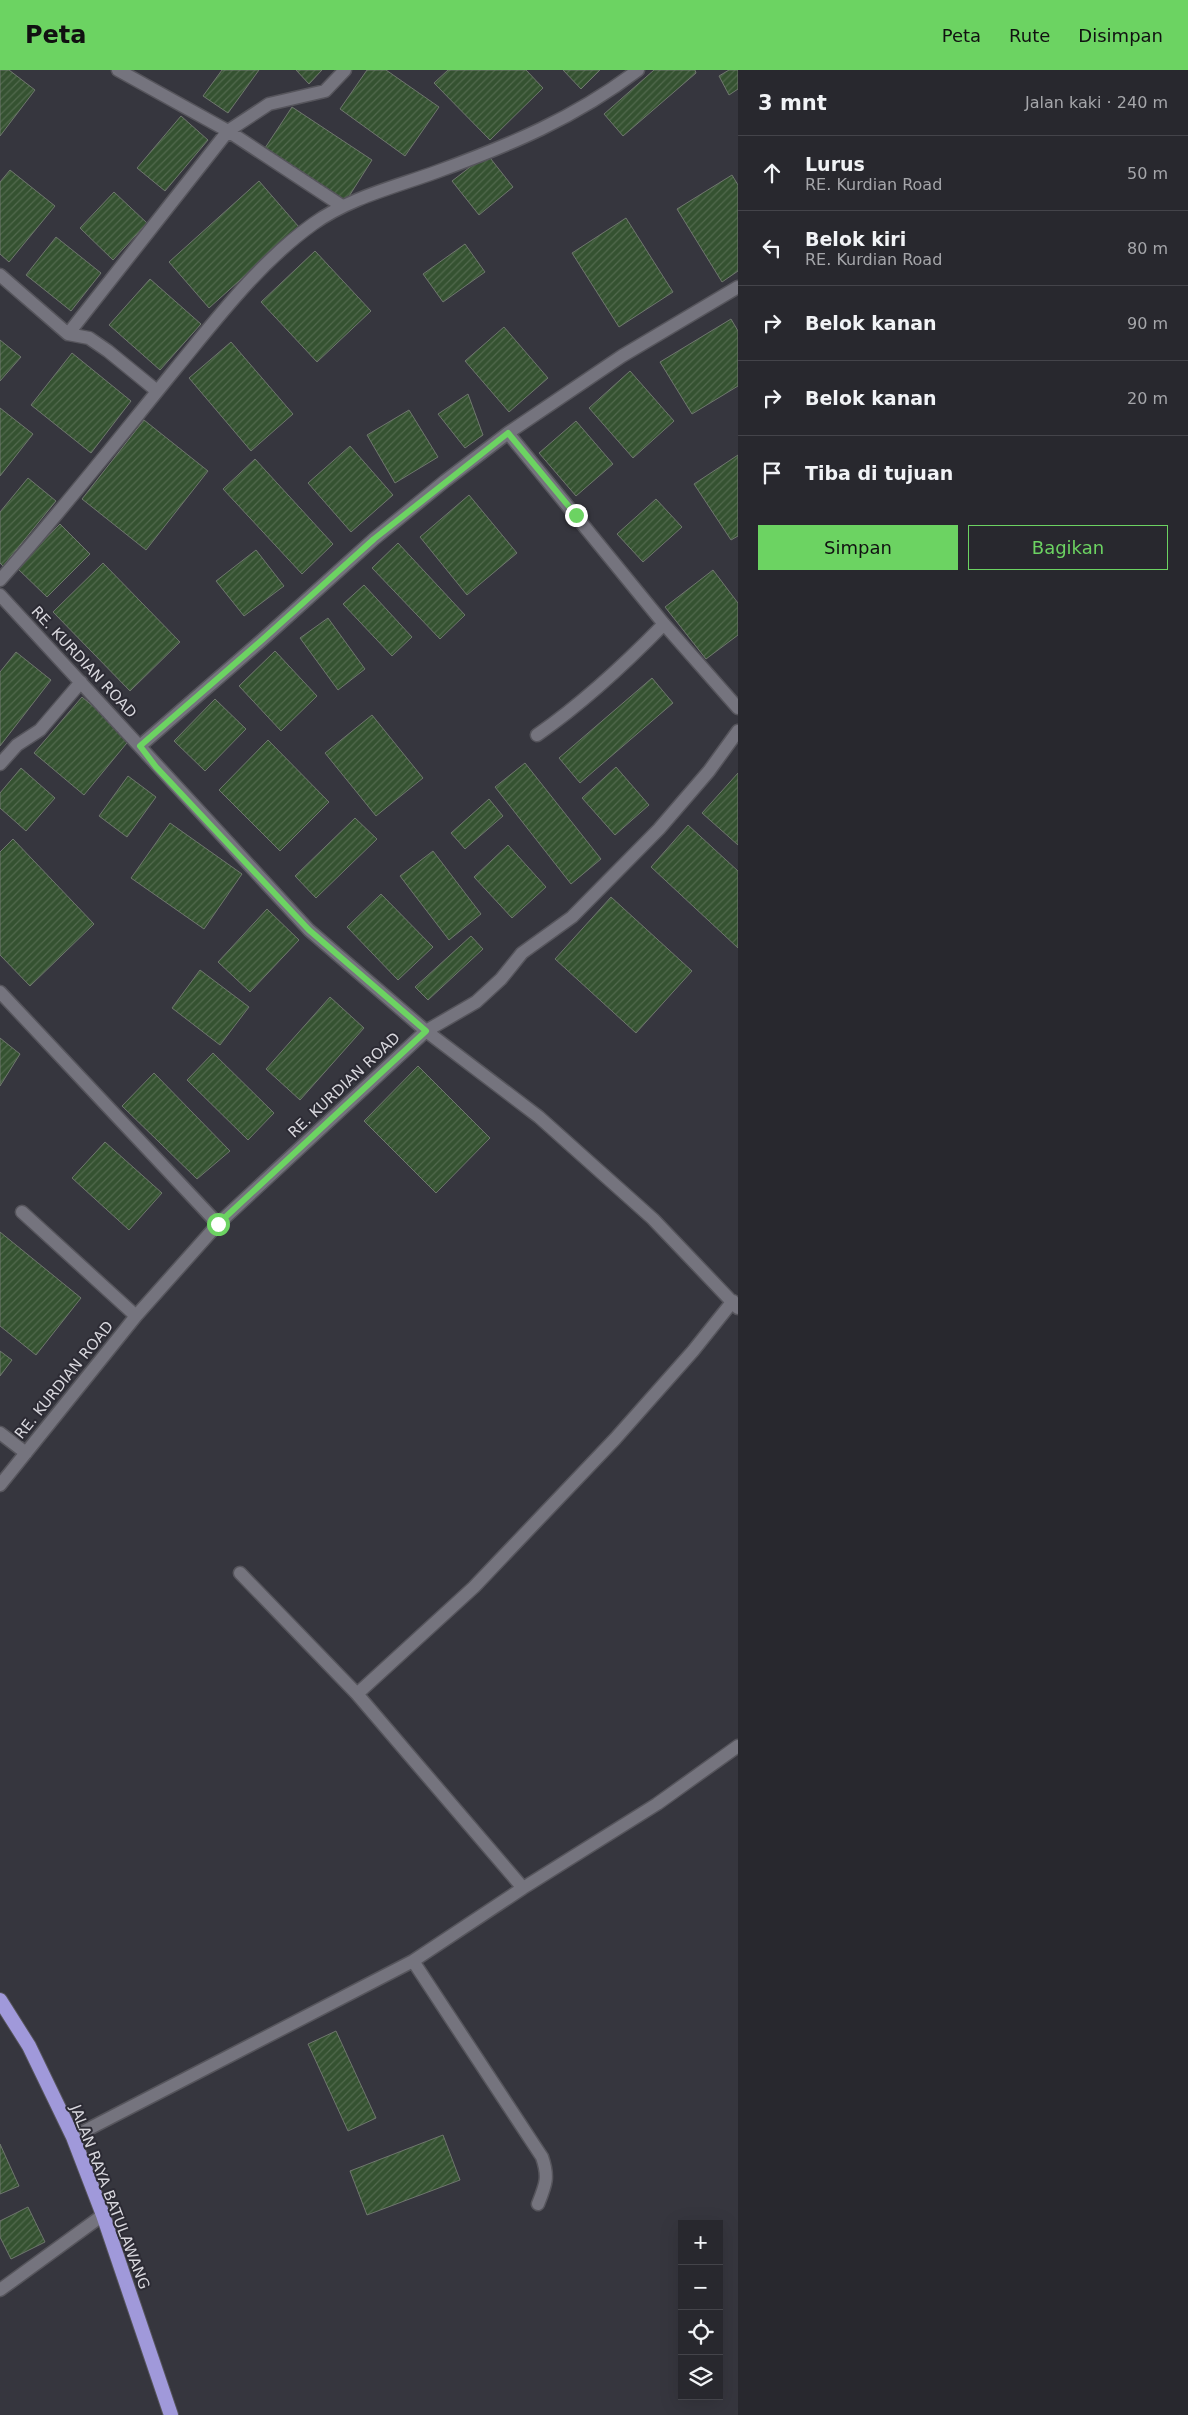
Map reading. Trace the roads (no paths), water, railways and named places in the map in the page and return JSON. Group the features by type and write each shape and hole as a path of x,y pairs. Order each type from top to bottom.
{"highway":[{"name":"JALAN RAYA BATULAWANG","path":"0,2000 29,2046 73,2137 103,2215 171,2415"}],"street":[{"path":"118,70 228,131 342,206"},
{"path":"68,334 228,131 269,104 325,92 345,70"},
{"path":"0,580 38,538 208,329 272,259 313,224 342,206 439,171 547,128 604,95 638,70"},
{"path":"0,275 68,334 89,338 108,350 157,391"},
{"path":"140,746 374,539 508,433 622,356 738,287"},
{"path":"508,433 664,624 738,708"},
{"name":"RE. KURDIAN ROAD","path":"0,595 140,746 156,767 309,930 426,1031 218,1224 136,1316 0,1484"},
{"path":"537,736 635,654 664,624"},
{"path":"0,764 17,745 40,730 80,682"},
{"path":"357,1694 474,1587 615,1439 735,1304 653,1219 539,1117 426,1031 476,1002 501,979 522,953 572,916 659,829 709,771 738,731"},
{"path":"0,992 218,1224"},
{"path":"22,1212 136,1316"},
{"path":"0,1433 26,1453"},
{"path":"240,1573 357,1694 523,1888"},
{"path":"73,2137 413,1961 523,1888 657,1804 738,1746"},
{"path":"413,1961 542,2157 547,2172 546,2185 538,2204"},
{"path":"0,2290 103,2215"}]}
